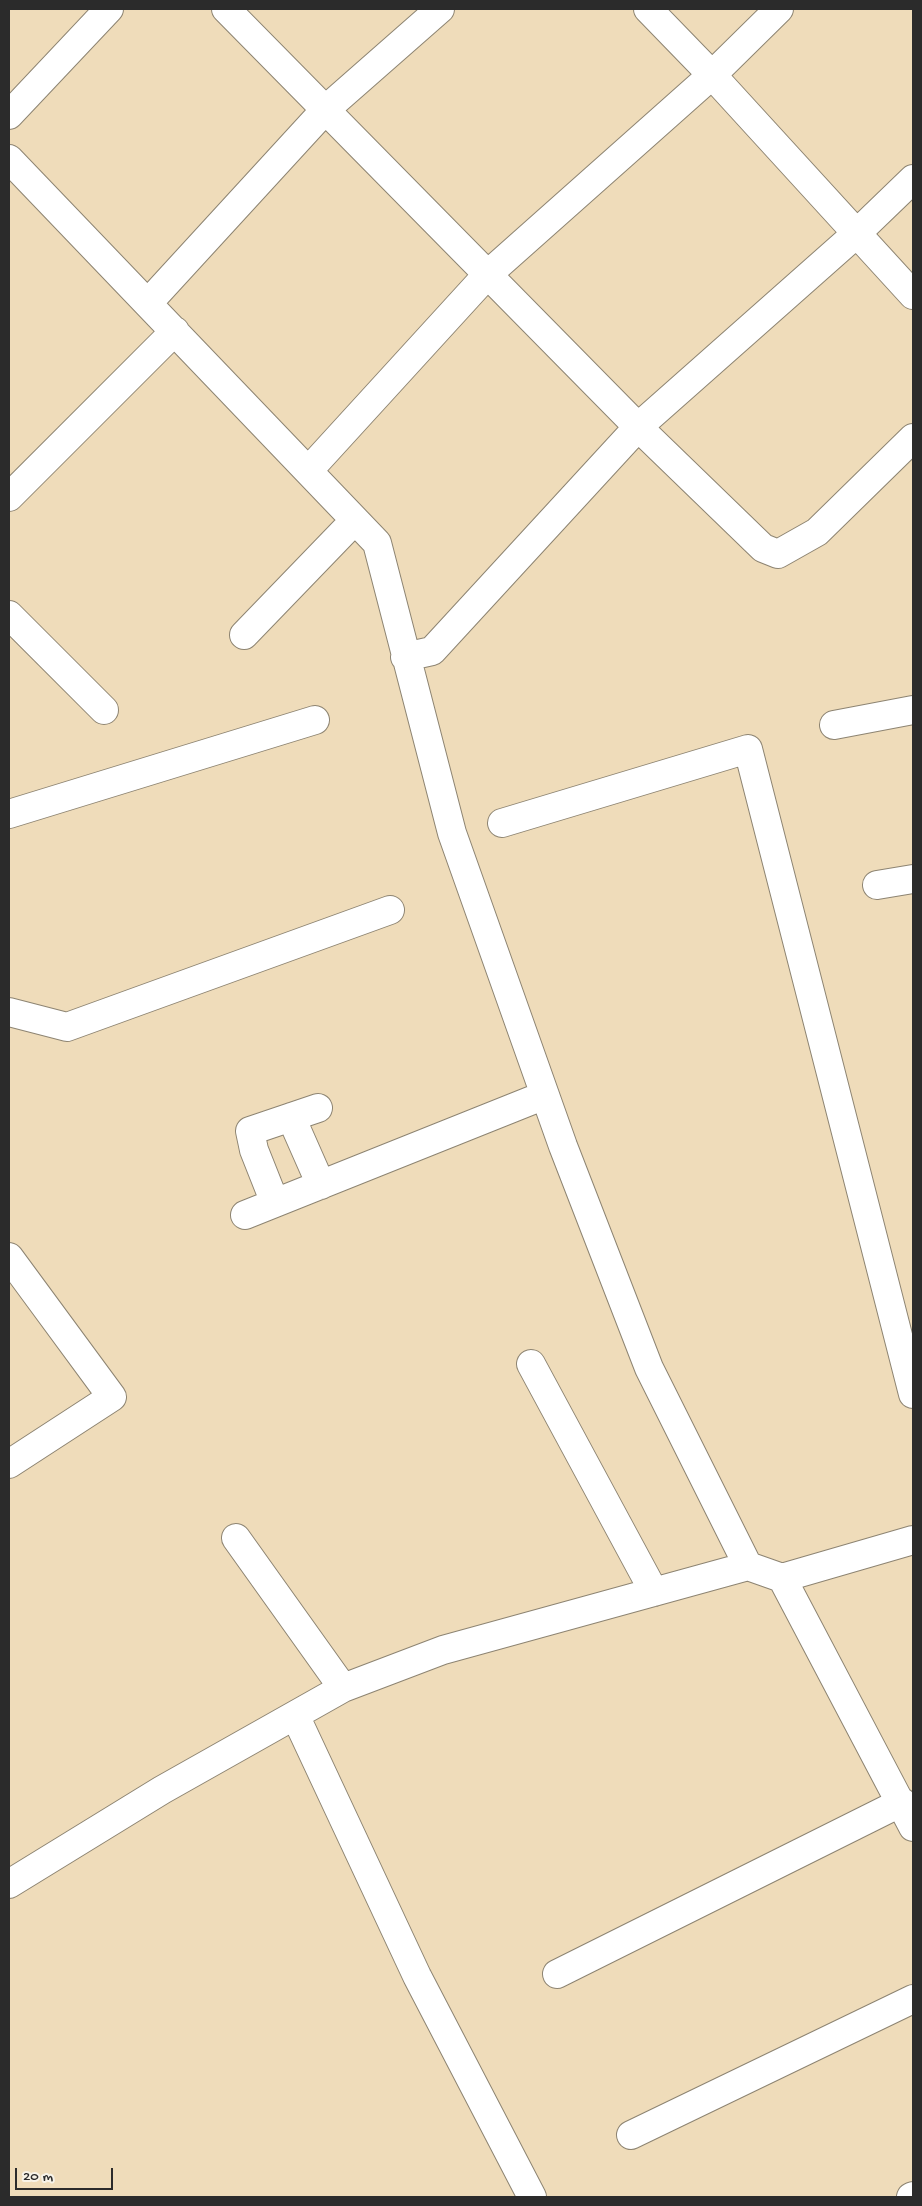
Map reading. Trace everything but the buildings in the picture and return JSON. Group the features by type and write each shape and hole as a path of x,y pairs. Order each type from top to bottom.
{"street":[{"path":"10,112 109,9"},
{"path":"226,9 638,427 763,548 778,554 817,532 913,438"},
{"path":"148,303 325,110 440,9"},
{"path":"648,9 712,75 913,295"},
{"path":"308,471 487,275 712,75 779,9"},
{"path":"9,159 377,543 405,658 452,833 545,1096 649,1368 748,1566"},
{"path":"405,658 432,651 638,427 856,234 913,179"},
{"path":"9,497 175,331"},
{"path":"244,635 355,520"},
{"path":"9,615 104,710"},
{"path":"834,725 913,710"},
{"path":"9,814 315,720"},
{"path":"502,823 748,749 913,1394"},
{"path":"877,885 913,879"},
{"path":"9,1012 67,1027 390,910"},
{"path":"245,1215 545,1096"},
{"path":"274,1203 249,1132 318,1108"},
{"path":"291,1117 321,1185"},
{"path":"9,1257 112,1397 9,1464"},
{"path":"532,1364 654,1592"},
{"path":"236,1538 343,1688"},
{"path":"9,1884 162,1790 343,1688 443,1650 748,1566 782,1578 913,1540"},
{"path":"782,1578 902,1802 913,1827"},
{"path":"295,1715 417,1976 532,2197"},
{"path":"557,1974 902,1802"},
{"path":"632,2135 913,1999"}]}
